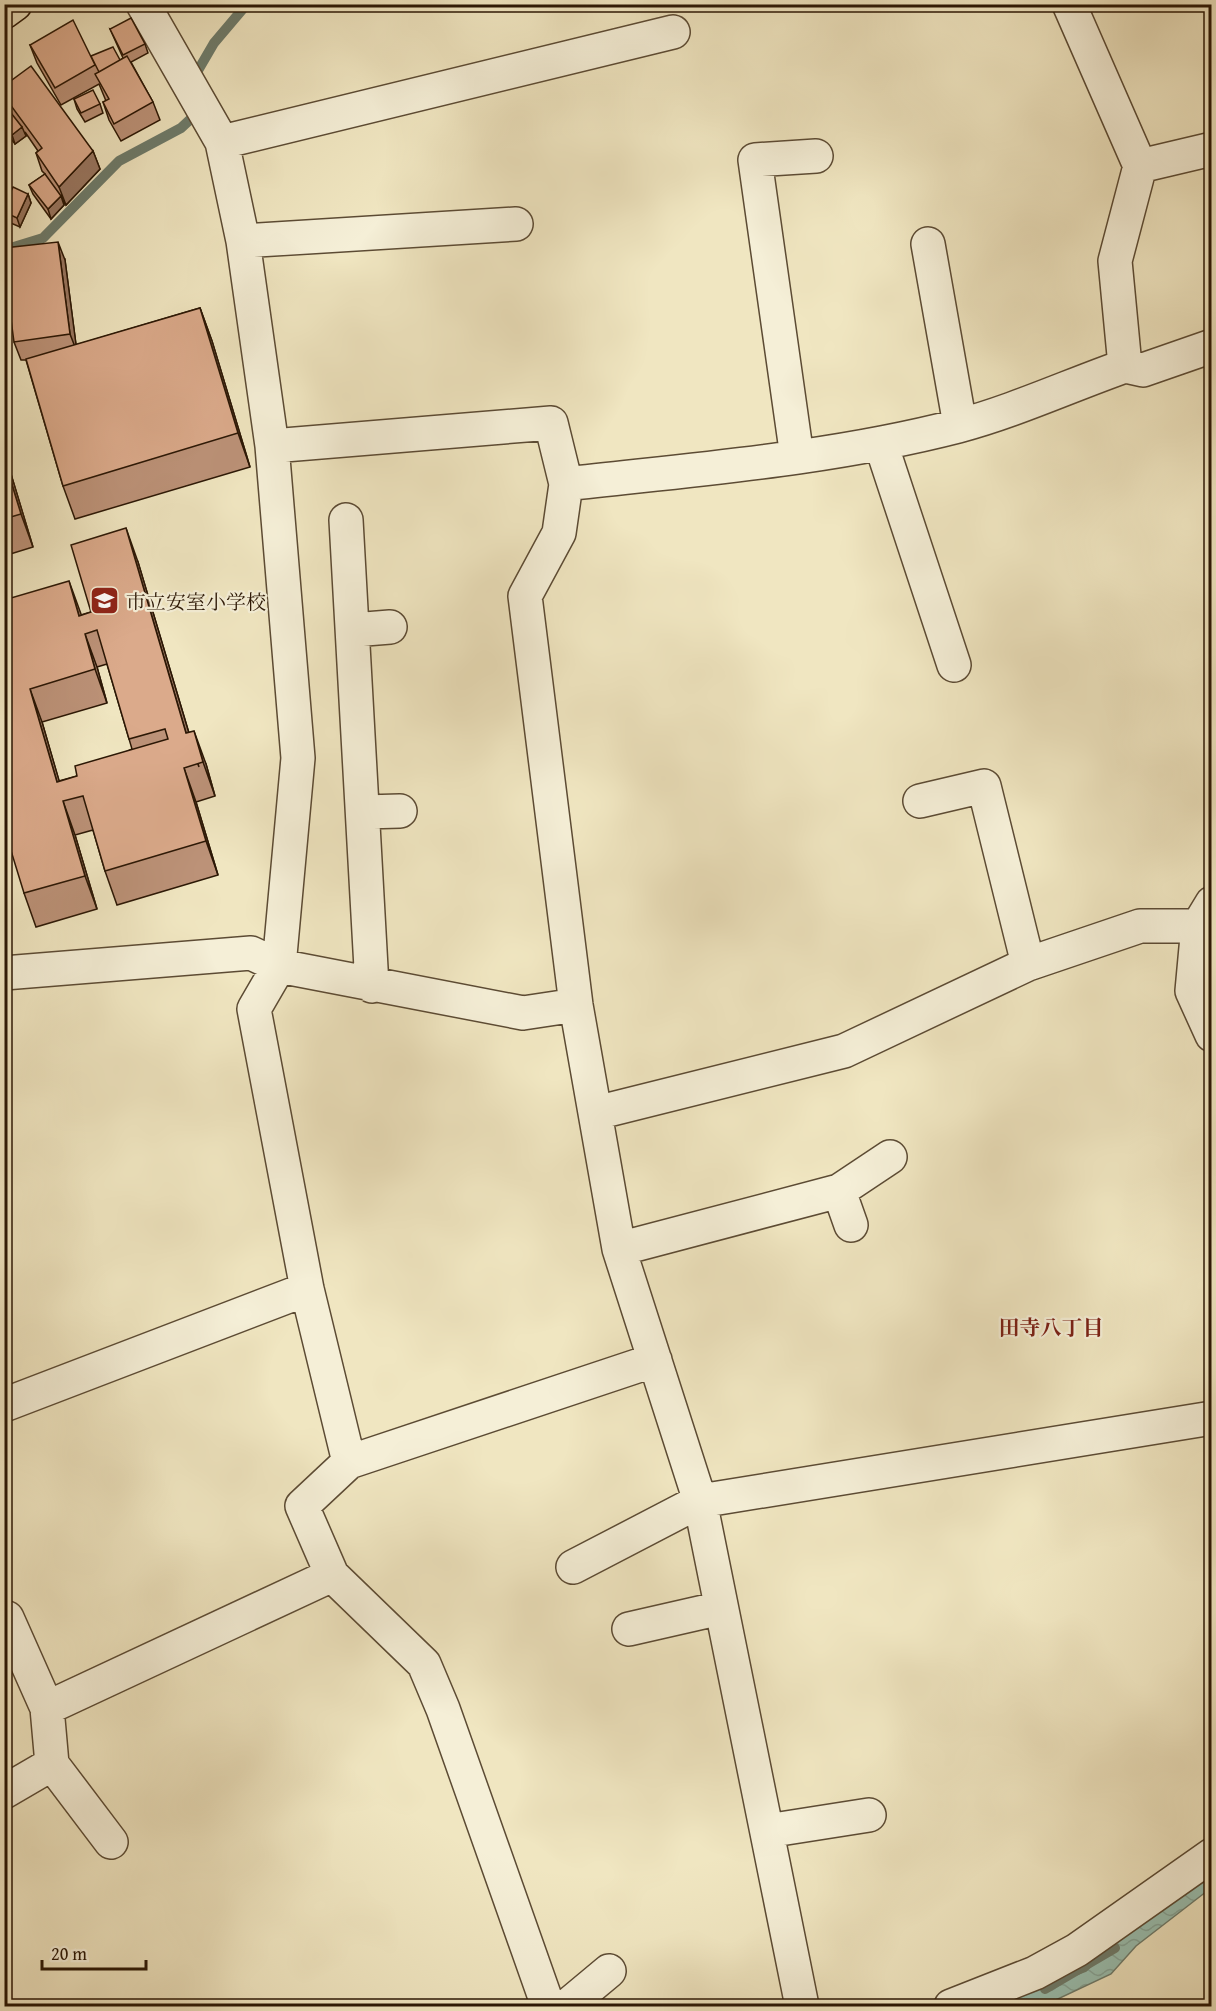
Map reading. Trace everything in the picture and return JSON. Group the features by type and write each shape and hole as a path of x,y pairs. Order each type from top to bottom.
{"main road":[{"path":"4,12 15,4"}],"street":[{"path":"143,4 222,142 243,241 272,446 298,758 279,966 254,1009 307,1289 349,1462"},
{"path":"1069,4 1140,166 1115,261 1125,366"},
{"path":"222,142 673,32"},
{"path":"1140,166 1212,149"},
{"path":"797,457 755,160 816,156"},
{"path":"243,241 516,224"},
{"path":"928,244 960,425"},
{"path":"566,484 797,457 881,444 960,425 1125,366 1143,370 1212,346"},
{"path":"272,446 551,423 566,484 559,533 525,596 576,1005 620,1249 700,1501 802,2007"},
{"path":"881,444 954,665"},
{"path":"346,520 372,986"},
{"path":"353,630 390,627"},
{"path":"920,801 984,786 1028,964"},
{"path":"364,812 400,811"},
{"path":"596,1113 844,1051 1028,964 1140,926 1205,915 1192,991 1212,1035"},
{"path":"4,973 250,953 279,966 372,986 524,1012 576,1005"},
{"path":"620,1249 839,1191 890,1157"},
{"path":"839,1191 851,1225"},
{"path":"4,1405 307,1289"},
{"path":"548,2007 443,1709 424,1664 332,1575 302,1506 349,1462 655,1360"},
{"path":"573,1567 700,1501 1212,1418"},
{"path":"47,1708 332,1575"},
{"path":"629,1629 721,1608"},
{"path":"7,1618 47,1708 52,1764 111,1842"},
{"path":"4,1792 52,1764"},
{"path":"767,1831 869,1815"},
{"path":"954,2006 1035,1974 1077,1950 1212,1856"},
{"path":"567,2007 609,1971"}],"water":[{"path":"1211,1872 1211,1888 1136,1946 1111,1974 1043,2006 995,2006 1086,1971 1119,1940"}],"building":[{"path":"131,18 145,44 123,55 110,29"},
{"path":"73,20 95,65 55,88 30,45"},
{"path":"113,47 120,60 99,72 91,56"},
{"path":"127,56 153,102 114,124 103,102 109,99 95,74"},
{"path":"31,66 93,151 59,187 36,153 42,148 4,96 4,93 11,87 8,83"},
{"path":"93,90 100,104 81,113 74,99"},
{"path":"4,104 22,127 12,135 4,125"},
{"path":"45,174 61,196 48,209 29,185"},
{"path":"13,187 28,194 17,218 4,212"},
{"path":"58,242 70,334 14,342 4,267 4,248"},
{"path":"200,308 238,433 63,486 26,359"},
{"path":"4,459 21,514 4,519"},
{"path":"126,528 186,733 194,731 203,762 184,768 206,841 105,871 83,796 63,801 85,876 24,893 4,828 4,600 69,581 79,616 91,612 71,545","holes":["97,630 129,739 165,729 168,739 75,766 77,776 57,782 30,689 95,669 85,634"]}],"waterway":[{"path":"193,79 214,43 247,4"},
{"path":"4,250 43,238 119,161 181,128 195,115 191,109"},
{"path":"1045,1989 1115,1948"}],"place":[{"name":"市立安室小学校","path":"105,601"}],"district":[{"name":"田寺八丁目","path":"1051,1327"}]}
